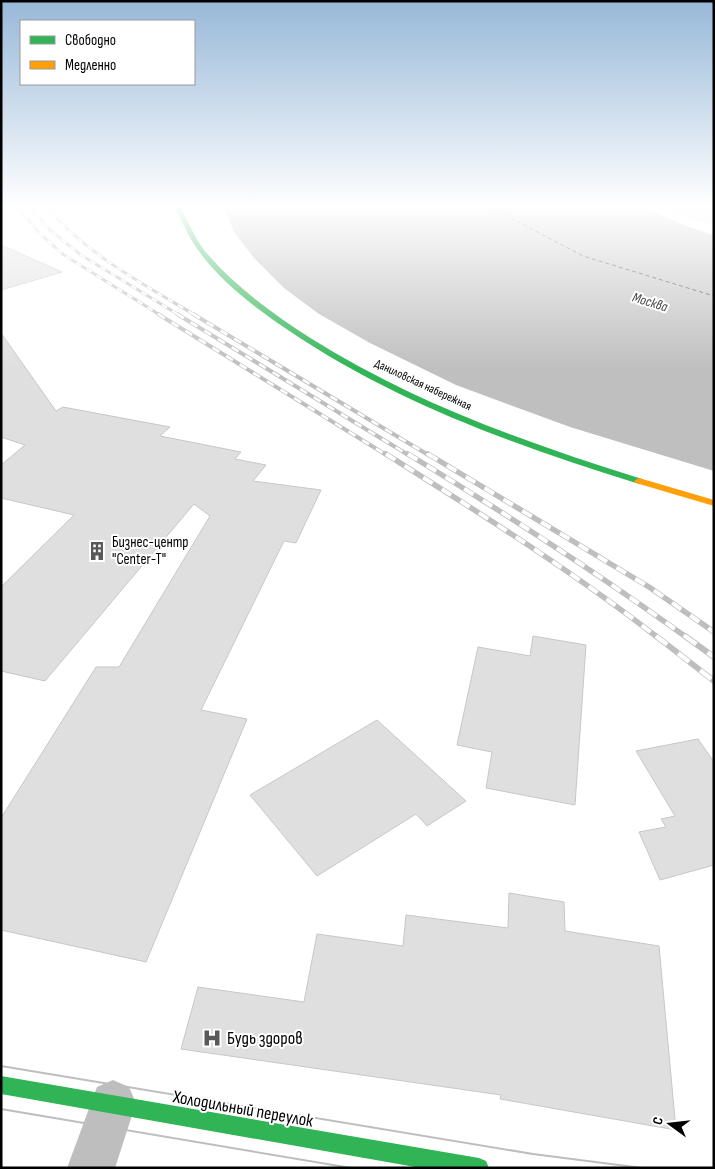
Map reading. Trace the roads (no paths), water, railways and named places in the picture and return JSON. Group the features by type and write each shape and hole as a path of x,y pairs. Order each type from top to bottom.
{"main road":[{"name":"Даниловская набережная","path":"212,260 244,294 298,335 382,382 467,421 598,469 714,504"},
{"name":"Холодильный переулок","path":"1,1085 479,1168"}],"street":[{"path":"90,1168 112,1104"}],"water":[{"name":"Москва","path":"256,260 714,260 714,471 570,427 456,385 370,343 319,314 284,288"}],"tram line":[{"path":"1,1066 533,1154 642,1168"},
{"path":"1,1109 351,1168"}],"railway":[{"path":"71,260 160,315"},
{"path":"88,260 179,315"},
{"path":"106,260 134,279 195,315"},
{"path":"158,314 388,456"},
{"path":"177,314 410,456"},
{"path":"193,314 430,456"},
{"path":"386,454 558,565 657,637"},
{"path":"408,454 549,543 686,637"},
{"path":"428,454 649,587 714,632"},
{"path":"656,636 714,681"},
{"path":"685,636 714,657"}],"place":[{"name":"Бизнес-центр \"Center-T\"","path":"97,551"},
{"name":"Будь здоров","path":"212,1038"}]}
